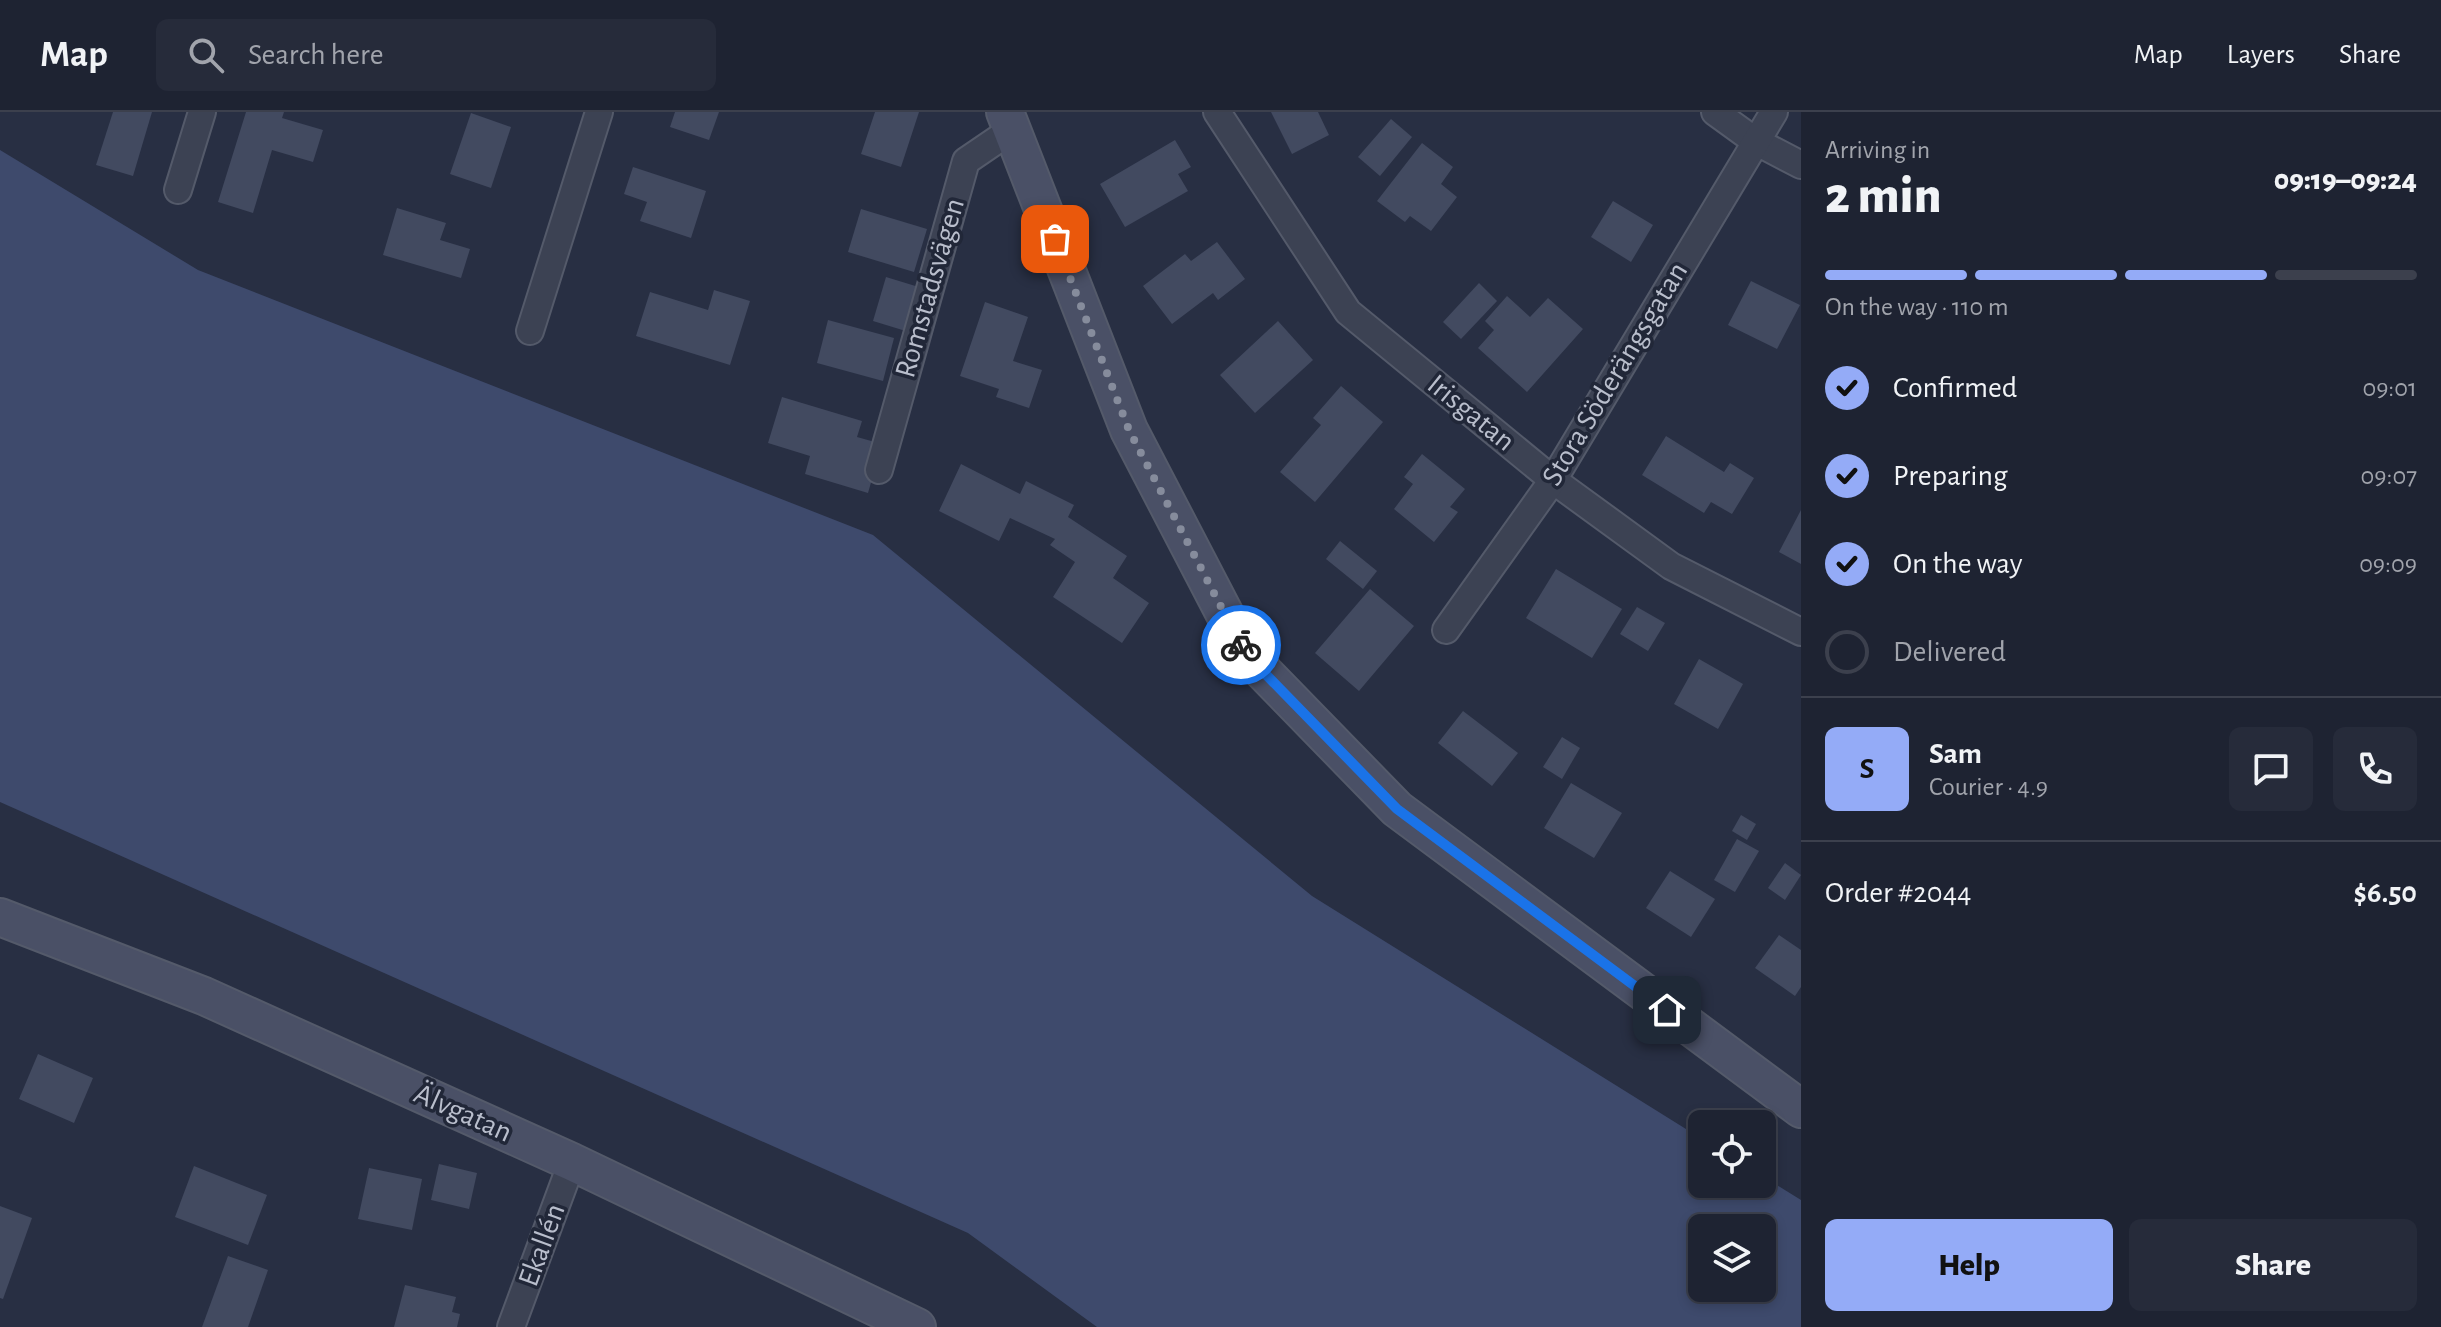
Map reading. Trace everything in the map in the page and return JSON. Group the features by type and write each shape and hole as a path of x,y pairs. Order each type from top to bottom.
{"street":[{"path":"178,190 202,112"},
{"path":"530,331 599,112"},
{"name":"Irisgatan","path":"1217,112 1348,312 1553,480 1671,566 1801,632"},
{"path":"1715,112 1755,141 1801,165"},
{"name":"Stora Söderängsgatan","path":"1446,630 1553,480 1774,112"},
{"name":"Romstadsvägen","path":"879,470 966,161 1009,121 1129,430 1245,653 1397,809 1797,1097"},
{"name":"Älvgatan","path":"0,917 204,996 572,1162 917,1327"},
{"name":"Ekallén","path":"511,1327 572,1162"}],"water":[{"path":"0,150 198,270 873,535 1312,896 1688,1130 1688,1198 1776,1198 1776,1185 1801,1200 1801,1327 1097,1327 968,1233 0,802"}],"building":[{"path":"113,112 152,112 133,176 96,165"},
{"path":"246,112 284,112 282,118 323,130 313,162 272,150 253,213 218,202"},
{"path":"675,112 719,112 709,140 670,127"},
{"path":"875,112 919,112 901,167 861,154"},
{"path":"1271,112 1318,112 1329,135 1292,154"},
{"path":"471,113 511,127 491,188 450,174"},
{"path":"1391,119 1412,137 1380,176 1358,157"},
{"path":"1175,140 1191,167 1178,174 1188,191 1125,227 1100,184"},
{"path":"1422,143 1453,167 1441,184 1457,197 1431,231 1410,216 1405,222 1377,201"},
{"path":"633,167 706,191 691,238 640,221 647,202 624,194"},
{"path":"1613,201 1653,225 1631,262 1591,237"},
{"path":"397,208 446,223 440,240 470,249 461,278 383,255"},
{"path":"861,209 927,229 914,272 848,252"},
{"path":"1217,242 1245,279 1218,300 1213,293 1172,324 1143,286 1185,254 1191,261"},
{"path":"886,277 922,288 909,332 873,321"},
{"path":"1751,281 1800,305 1777,349 1728,325"},
{"path":"1479,283 1497,301 1461,339 1443,322"},
{"path":"714,290 750,301 730,365 636,336 650,292 708,310"},
{"path":"1507,296 1530,317 1548,298 1583,329 1527,392 1478,348 1494,330 1485,321"},
{"path":"985,302 1028,317 1013,361 1042,370 1029,408 996,397 999,389 960,376"},
{"path":"828,320 894,338 883,381 817,363"},
{"path":"1278,321 1313,360 1255,413 1220,375"},
{"path":"1341,386 1383,422 1315,502 1280,472 1321,425 1313,418"},
{"path":"782,397 862,421 857,437 882,444 868,493 805,474 810,456 768,443"},
{"path":"1666,436 1724,472 1730,463 1754,478 1732,514 1711,502 1704,513 1642,475"},
{"path":"1422,454 1465,489 1450,507 1458,512 1434,542 1394,509 1413,484 1404,477"},
{"path":"961,464 1020,494 1026,481 1074,505 1068,517 1127,556 1113,578 1149,603 1122,643 1053,597 1075,562 1050,545 1055,539 1010,518 999,541 939,511"},
{"path":"1801,510 1801,564 1779,552"},
{"path":"1340,541 1377,571 1363,589 1326,559"},
{"path":"1556,569 1622,609 1592,658 1526,618"},
{"path":"1370,589 1414,626 1359,691 1315,653"},
{"path":"1637,607 1665,623 1648,651 1620,634"},
{"path":"1699,659 1743,684 1718,729 1674,704"},
{"path":"1463,711 1518,753 1492,786 1438,743"},
{"path":"1562,737 1580,748 1562,779 1543,767"},
{"path":"1571,783 1622,813 1594,858 1544,828"},
{"path":"1741,815 1756,824 1747,840 1732,831"},
{"path":"1737,839 1759,851 1735,892 1714,880"},
{"path":"1785,863 1801,875 1785,900 1768,888"},
{"path":"1670,871 1715,899 1691,937 1646,908"},
{"path":"1779,935 1801,950 1801,987 1795,996 1755,968"},
{"path":"38,1054 93,1078 74,1123 19,1099"},
{"path":"439,1164 477,1173 469,1209 431,1200"},
{"path":"194,1166 267,1195 248,1245 175,1217"},
{"path":"369,1168 422,1179 412,1230 358,1219"},
{"path":"0,1206 32,1218 3,1299 0,1298"},
{"path":"228,1256 268,1270 248,1327 202,1327"},
{"path":"405,1285 456,1297 452,1312 460,1314 457,1327 394,1327"}],"way so far":[{"path":"1055,239 1129,430 1241,645"}],"route":[{"path":"1241,645 1245,653 1397,809 1667,1010"}]}
